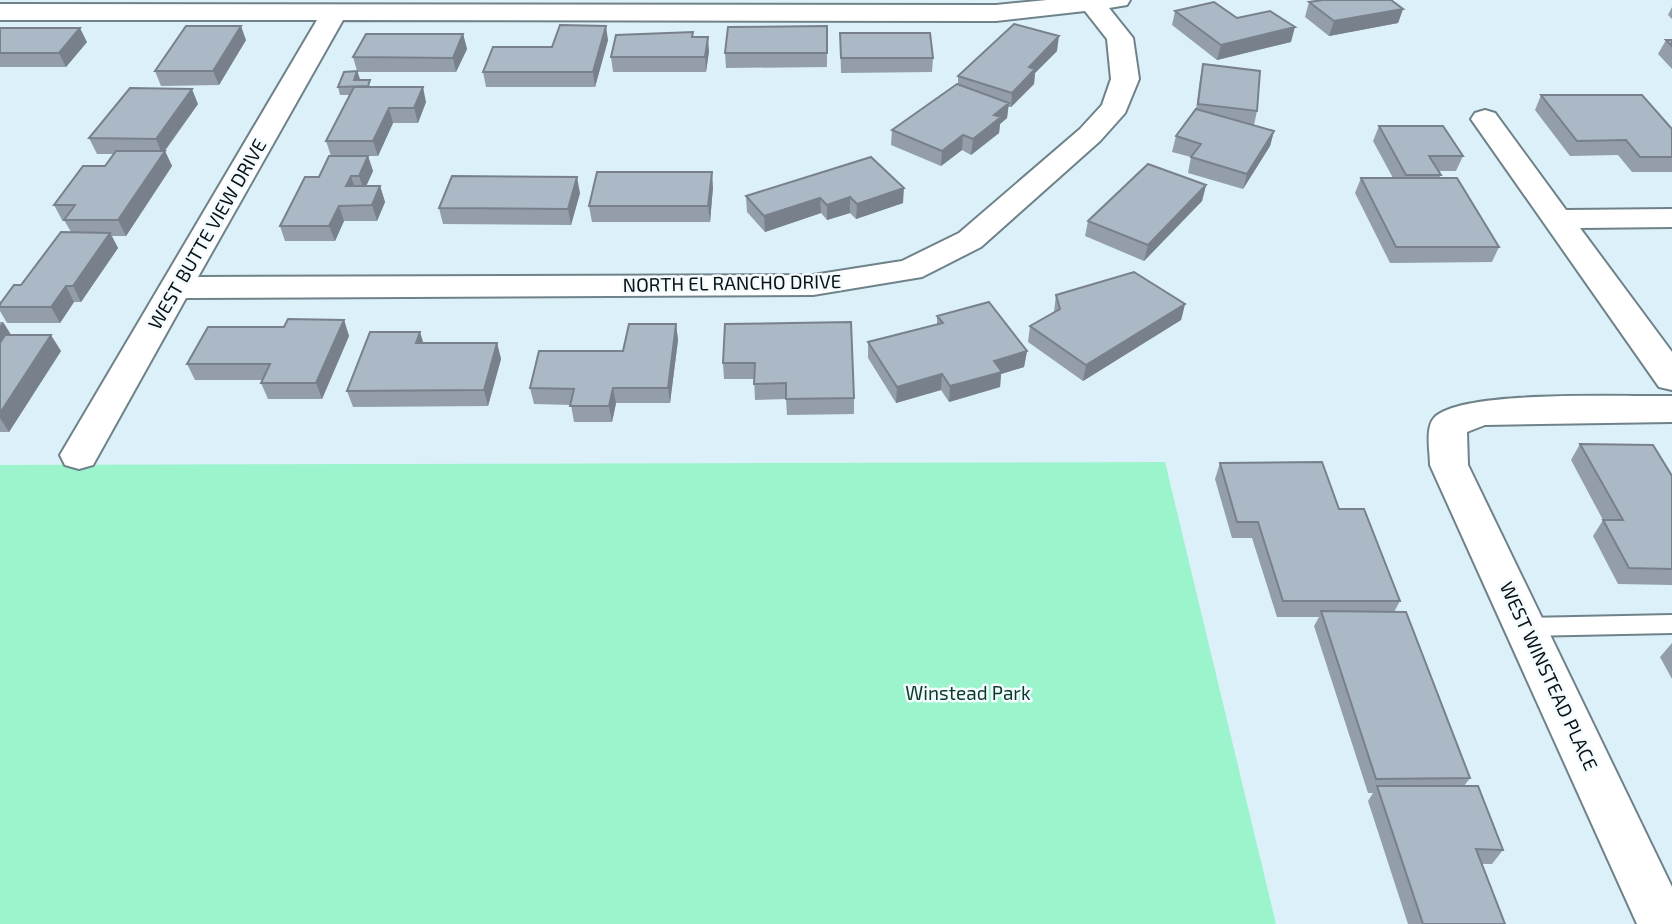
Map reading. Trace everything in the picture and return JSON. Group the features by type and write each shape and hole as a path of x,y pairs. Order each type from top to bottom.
{"street":[{"path":"0,12 334,13 705,6 996,13 1106,3"},
{"name":"NORTH EL RANCHO DRIVE","path":"175,288 813,285 910,270 970,240 1090,135 1115,107 1125,79 1120,38 1106,3"},
{"name":"WEST BUTTE VIEW DRIVE","path":"79,455 334,13"},
{"path":"1485,119 1560,219 1672,379"},
{"path":"1560,219 1672,218"},
{"name":"WEST WINSTEAD PLACE","path":"1663,924 1449,465 1448,425 1481,412 1672,409"}],"lane":[{"path":"1526,627 1672,624"}],"green space":[{"name":"Winstead Park","path":"1165,462 1276,924 0,924 0,465"}],"building":[{"path":"1391,0 1403,9 1334,21 1309,2"},
{"path":"1214,2 1237,18 1270,11 1295,27 1221,45 1175,11"},
{"path":"1014,24 1059,36 1029,67 1035,69 1012,93 958,76"},
{"path":"560,25 606,26 593,72 483,72 493,47 552,47"},
{"path":"186,26 241,26 213,71 155,71"},
{"path":"827,26 827,53 725,53 728,27"},
{"path":"0,28 80,28 59,53 0,53"},
{"path":"693,32 692,37 708,37 705,57 611,57 616,35"},
{"path":"840,33 930,33 933,58 841,58"},
{"path":"366,34 463,34 453,58 353,57"},
{"path":"1203,64 1260,71 1257,111 1198,104"},
{"path":"357,71 354,80 370,80 368,86 338,87 344,72"},
{"path":"957,84 1009,103 994,115 1001,117 973,139 963,135 942,151 892,130"},
{"path":"354,87 423,87 414,108 389,108 373,141 326,141"},
{"path":"130,88 192,89 156,139 89,138"},
{"path":"1541,95 1642,95 1672,129 1672,157 1640,157 1626,140 1577,141"},
{"path":"1196,109 1274,131 1247,174 1191,157 1201,144 1176,136"},
{"path":"1379,126 1443,126 1463,156 1429,156 1441,175 1406,175"},
{"path":"116,151 165,151 118,220 64,220 75,205 54,205 83,166 105,166"},
{"path":"329,156 368,156 359,176 351,176 346,186 380,186 372,205 339,206 329,226 280,226 305,177 319,177"},
{"path":"871,157 904,188 857,204 850,197 827,205 820,198 764,216 746,196"},
{"path":"1148,164 1206,185 1148,245 1088,221"},
{"path":"597,172 712,172 708,206 589,206"},
{"path":"452,176 577,177 568,209 439,208"},
{"path":"1361,178 1457,178 1499,247 1396,247"},
{"path":"61,232 110,233 73,286 66,286 51,307 0,307 14,285 21,285"},
{"path":"1134,272 1185,304 1086,365 1030,326 1060,309 1056,295"},
{"path":"989,302 1027,351 994,361 1002,372 950,386 942,374 897,387 868,342 943,323 937,316"},
{"path":"288,319 344,320 316,383 261,383 270,364 187,364 208,327 284,327"},
{"path":"851,322 854,398 786,399 786,383 754,384 755,363 723,363 725,324"},
{"path":"629,324 676,324 668,388 613,388 609,406 570,406 574,389 530,388 539,351 623,351"},
{"path":"370,332 420,332 416,343 497,343 484,390 347,391"},
{"path":"5,335 51,335 0,413 0,343"},
{"path":"1580,444 1653,445 1672,476 1672,569 1629,568 1603,520 1623,520"},
{"path":"1322,462 1339,509 1364,509 1400,601 1283,601 1258,522 1237,522 1220,463"},
{"path":"1321,611 1406,612 1470,778 1376,779"},
{"path":"1377,786 1478,786 1503,850 1476,849 1505,924 1423,924"}]}
